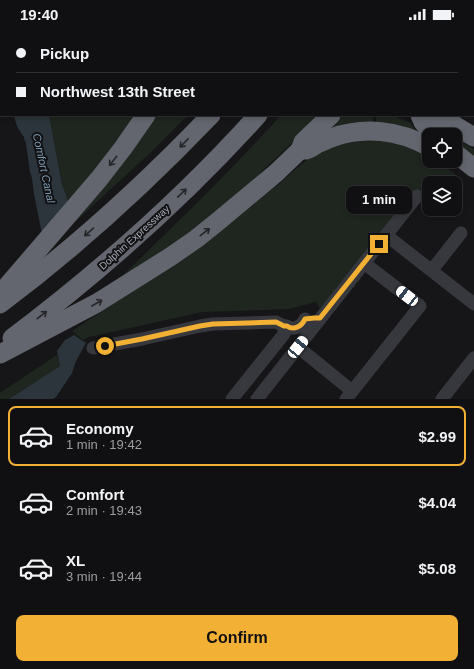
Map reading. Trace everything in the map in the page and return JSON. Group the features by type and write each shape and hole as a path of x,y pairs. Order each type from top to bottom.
{"highway":[{"path":"0,295 99,180 145,116"},
{"path":"0,304 111,212 180,148 211,116"},
{"name":"Dolphin Expressway","path":"0,347 56,304 128,244 209,167 257,116"},
{"path":"0,354 97,304 170,257 216,224 300,150 304,142 330,116"},
{"path":"420,116 428,128"},
{"path":"429,116 454,125 474,137"},
{"path":"464,116 474,124"},
{"path":"300,150 307,150 326,140 344,134 374,131 402,135 422,144"},
{"path":"462,159 474,168"}],"street":[{"path":"257,399 417,196"},
{"path":"432,270 461,233"},
{"path":"386,235 474,304"},
{"path":"298,347 349,395 420,306 364,263"},
{"path":"232,399 284,334 286,326 291,320 302,317 305,319 320,318"},
{"path":"93,348 207,325 276,322 286,326"},
{"path":"442,399 470,372 474,358"}],"shaded area":[{"path":"49,116 135,116 68,205 66,194 62,185"},
{"path":"153,116 187,116 150,153 74,223 71,219"},
{"path":"280,116 321,116 262,171 249,189 228,208 110,288 218,181"},
{"path":"341,116 373,116 373,124 328,129"},
{"path":"376,116 395,116 411,123 417,133 376,125"},
{"path":"347,138 385,139 422,152 422,168 447,168 458,176 422,176 422,198 415,191 321,311 316,302 289,309 202,312 89,337 83,340 72,331 184,258 251,200 278,185 324,146"},
{"path":"462,142 474,149 474,156 462,147"},
{"path":"57,355 60,366 9,399 0,399 0,393"}],"water":[{"name":"Comfort Canal","path":"14,116 49,116 62,185 66,194 68,205 42,234 26,143"},
{"path":"74,335 86,343 76,361 72,373 56,397 53,399 9,399 60,366 57,351 65,340"}],"route":[{"path":"105,346 213,324 276,322 295,329 304,323 305,319 320,318 379,244"}]}
